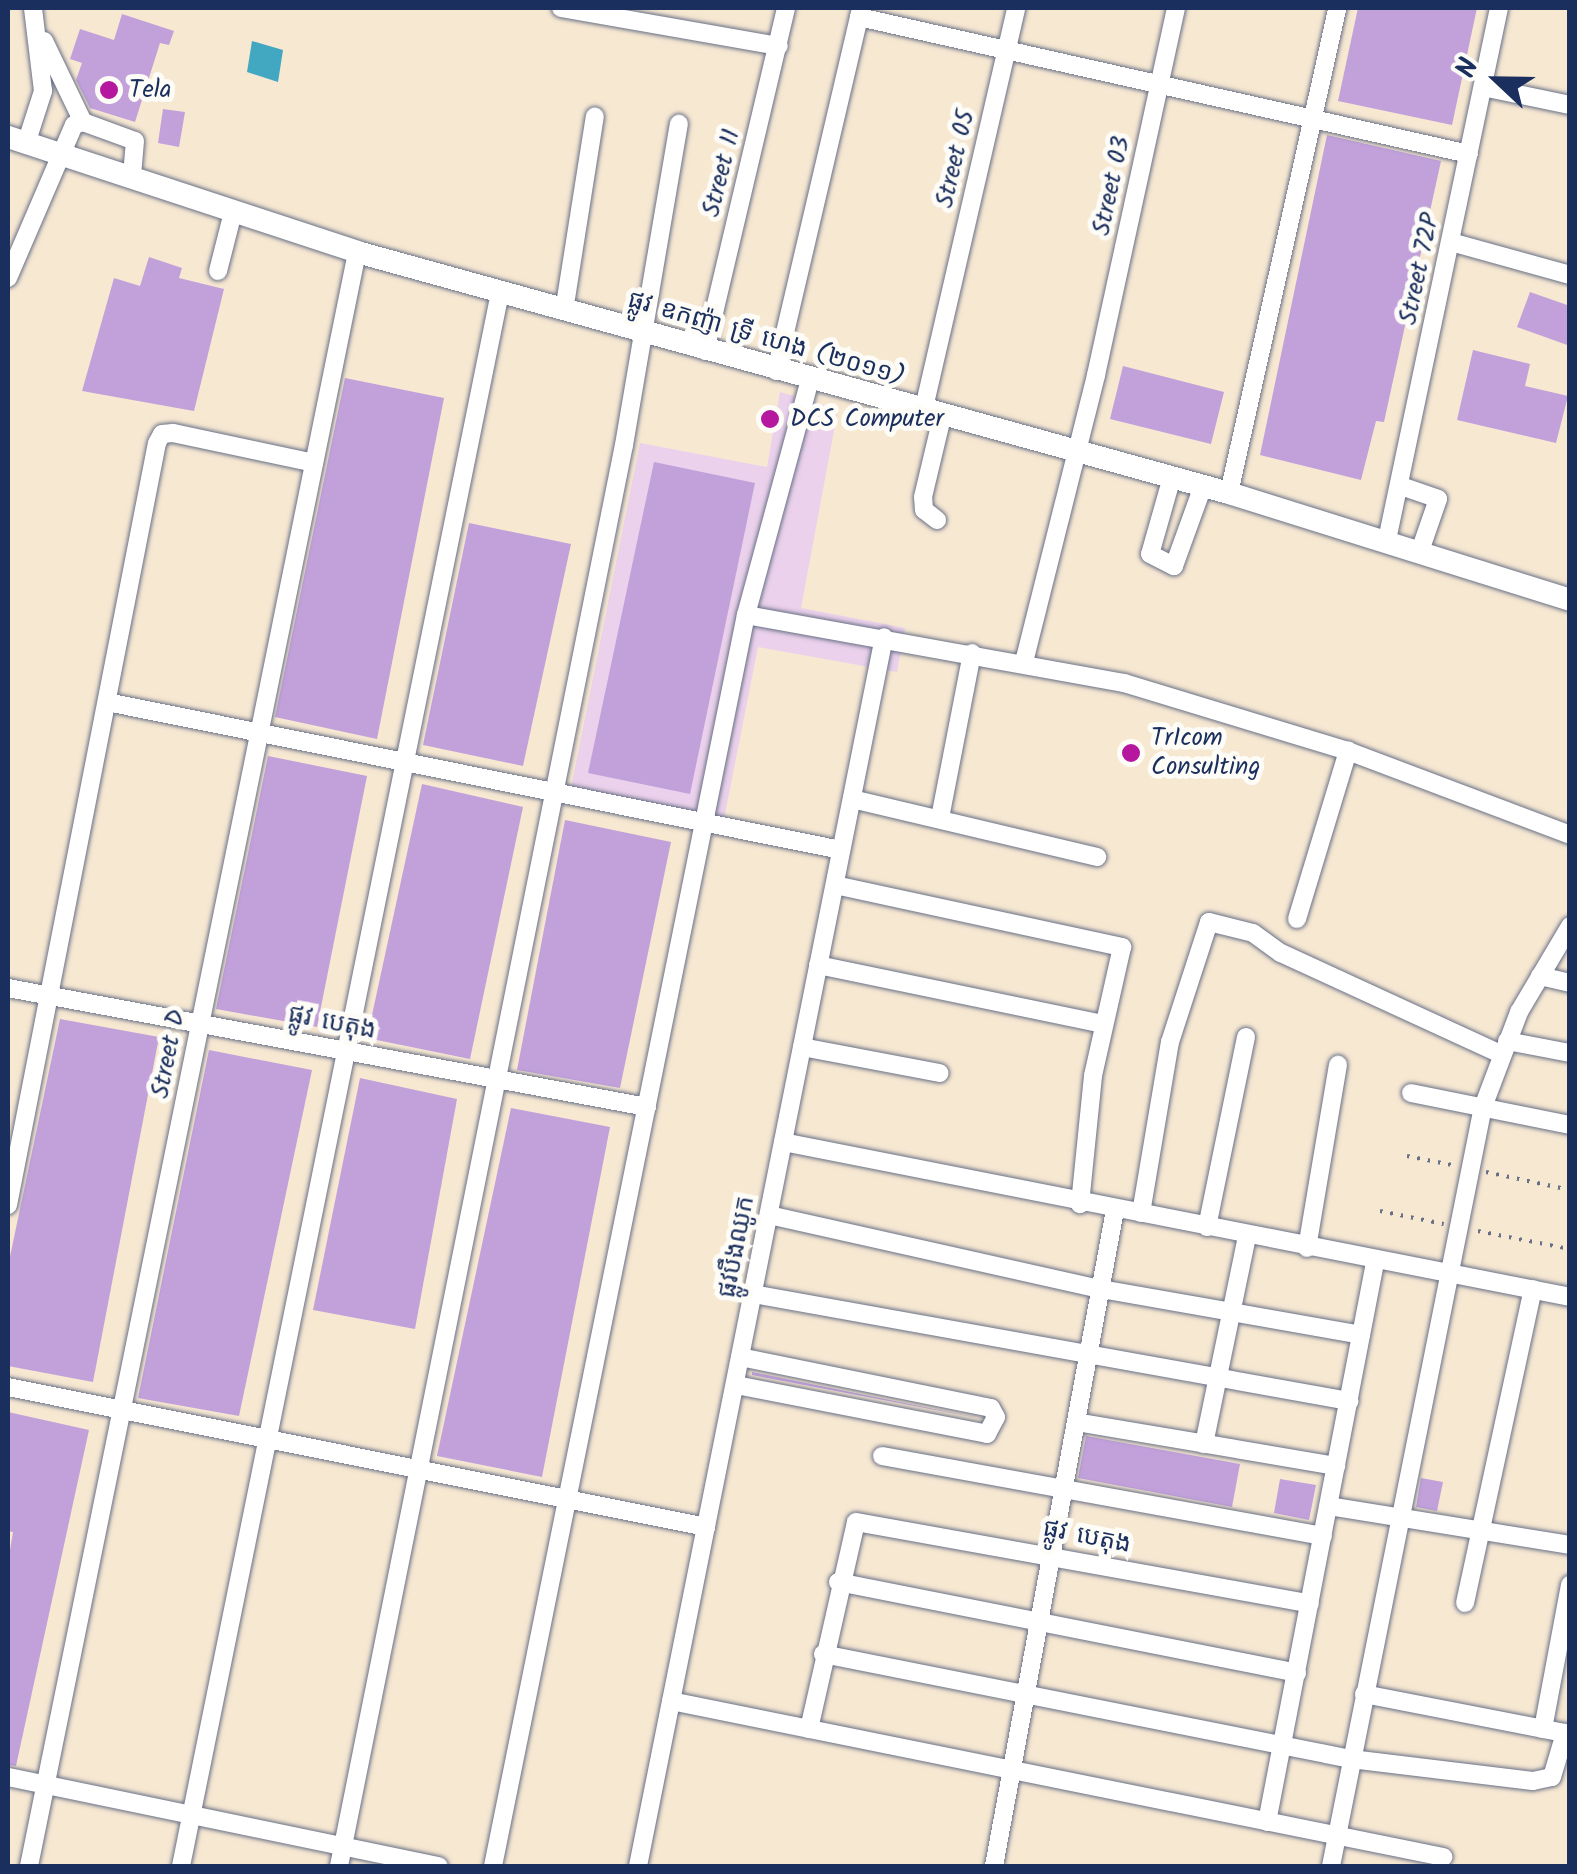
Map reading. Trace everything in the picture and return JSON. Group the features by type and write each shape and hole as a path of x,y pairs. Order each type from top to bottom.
{"main road":[{"name":"ផ្លូវ ឧកញ៉ា ទ្រី ហេង (២០១១)","path":"17,140 357,252 933,415 1229,493 1570,600"}],"street":[{"path":"33,8 40,33 83,122"},
{"path":"561,8 779,46"},
{"name":"Street 11","path":"704,350 786,8"},
{"name":"Street 05","path":"937,520 924,510 923,496 946,321 1016,8"},
{"name":"Street 03","path":"1024,662 1077,451 1094,413 1096,374 1176,8"},
{"path":"1229,493 1337,8"},
{"name":"Street 72P","path":"1388,540 1498,8"},
{"path":"776,371 860,12 1006,50 1469,154"},
{"path":"17,140 42,91 40,33"},
{"path":"1482,86 1570,106"},
{"path":"564,311 595,116"},
{"path":"8,278 57,154 74,125 83,122 135,141 132,179"},
{"path":"339,1866 555,792 644,333 678,124"},
{"path":"218,271 233,212"},
{"path":"1451,242 1570,275"},
{"name":"Street D","path":"29,1866 357,252"},
{"path":"181,1866 500,293"},
{"path":"493,1866 746,614 810,380"},
{"path":"8,1205 162,434 314,463"},
{"path":"1172,477 1153,559 1178,565 1203,486"},
{"path":"1401,486 1438,499 1420,551"},
{"path":"1163,508 1193,517"},
{"path":"746,614 1024,662 1220,709 1348,751 1570,835"},
{"name":"ផ្លូវបឹងឈូក","path":"638,1866 884,637"},
{"path":"940,818 972,653"},
{"path":"108,702 842,850"},
{"path":"1297,919 1348,751"},
{"path":"852,799 1097,857"},
{"path":"834,885 1113,942 1124,956 1103,1024 1080,1204"},
{"path":"1141,1213 1166,1060 1202,925 1209,922 1253,932 1281,953 1504,1047 1570,1053"},
{"path":"1331,1866 1483,1107 1504,1047 1570,926"},
{"path":"818,966 1103,1024"},
{"path":"1540,976 1570,982"},
{"name":"ផ្លូវ បេតុង","path":"8,988 647,1107"},
{"path":"1207,1227 1246,1036"},
{"path":"802,1047 940,1073"},
{"path":"1307,1248 1338,1065"},
{"path":"1411,1093 1570,1125"},
{"path":"783,1142 1375,1263 1570,1296"},
{"path":"994,1866 1115,1210"},
{"path":"768,1215 1100,1290 1361,1335"},
{"path":"1204,1444 1246,1236"},
{"path":"1267,1822 1375,1263"},
{"path":"1465,1602 1533,1289"},
{"path":"753,1294 1349,1401"},
{"path":"736,1386 987,1434 996,1417 991,1408 740,1357"},
{"path":"8,1387 706,1526"},
{"path":"1076,1422 1336,1466"},
{"path":"882,1456 1323,1536"},
{"path":"1328,1506 1480,1527 1570,1545"},
{"name":"ផ្លូវ បេតុង","path":"838,1582 856,1522 1310,1604"},
{"path":"810,1728 838,1582 1297,1674"},
{"path":"1544,1729 1565,1638 1570,1585"},
{"path":"823,1654 1352,1759 1541,1781 1552,1777 1567,1733 1364,1694"},
{"path":"671,1700 1443,1856"},
{"path":"8,1777 439,1866"}],"shaded area":[{"path":"780,392 838,409 801,608 905,628 897,672 758,647 721,834 568,803 640,443 767,467"}],"water":[{"path":"252,41 283,50 278,82 247,72"}],"building":[{"path":"1358,8 1477,8 1452,125 1338,101"},
{"path":"122,14 174,31 169,45 160,43 135,122 90,108 76,80 82,63 70,59 80,29 114,40"},
{"path":"163,109 185,112 179,147 158,143"},
{"path":"1327,135 1441,161 1384,422 1376,421 1361,480 1260,455"},
{"path":"149,257 182,268 179,278 224,289 194,411 82,391 114,278 140,286"},
{"path":"1530,292 1570,306 1570,346 1517,327"},
{"path":"1473,350 1530,364 1525,386 1568,396 1556,443 1457,420"},
{"path":"1123,366 1224,392 1211,444 1110,419"},
{"path":"345,378 444,398 377,739 275,717"},
{"path":"654,462 755,483 690,794 588,773"},
{"path":"469,523 571,544 523,766 423,745"},
{"path":"268,756 367,776 317,1027 216,1009"},
{"path":"422,784 523,807 470,1059 367,1038"},
{"path":"565,820 671,842 620,1088 517,1070"},
{"path":"60,1019 159,1037 93,1382 8,1366 8,1266"},
{"path":"209,1050 312,1070 239,1416 138,1398"},
{"path":"360,1078 457,1099 415,1329 313,1310"},
{"path":"511,1108 610,1127 542,1477 437,1456"},
{"path":"752,1372 978,1418 752,1375"},
{"path":"8,1412 89,1430 16,1766 8,1765 8,1562 13,1532 8,1531"},
{"path":"1086,1436 1240,1464 1232,1507 1078,1478"},
{"path":"1421,1478 1443,1482 1437,1511 1416,1507"},
{"path":"1280,1479 1316,1485 1309,1520 1274,1513"}],"place":[{"name":"Tela","path":"109,90"},
{"name":"DCS Computer","path":"770,419"},
{"name":"TrIcom Consulting","path":"1131,753"}]}
